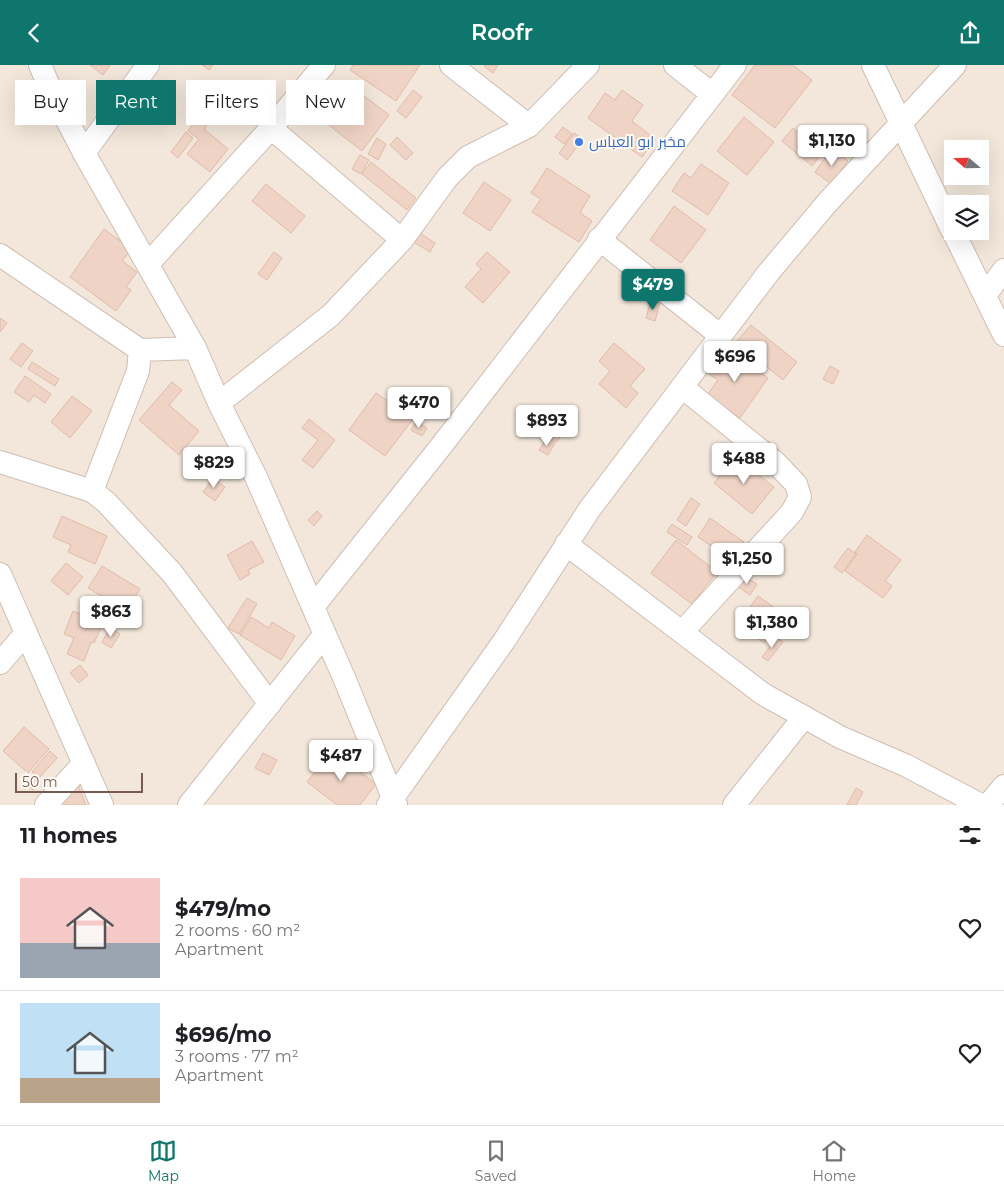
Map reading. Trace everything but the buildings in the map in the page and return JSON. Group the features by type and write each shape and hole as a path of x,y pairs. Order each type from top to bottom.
{"street":[{"path":"40,65 84,153 195,348 219,403 256,477 325,634 392,803"},
{"path":"84,153 148,65"},
{"path":"148,264 271,128 324,65"},
{"path":"451,65 529,126"},
{"path":"219,403 331,315 402,240 447,178 468,157 529,126 588,65"},
{"path":"675,65 712,94"},
{"path":"313,607 442,445 735,65"},
{"path":"872,65 944,213"},
{"path":"392,803 504,641 589,510 769,273 827,203 956,65"},
{"path":"271,128 402,240"},
{"path":"599,239 721,336"},
{"path":"958,240 1004,335"},
{"path":"0,255 140,350 195,348"},
{"path":"985,295 1004,271"},
{"path":"92,491 138,371 140,350"},
{"path":"682,387 775,462 796,484 800,497 792,512 682,632"},
{"path":"0,462 92,491 106,502 172,573 270,703"},
{"path":"566,544 763,694 840,737 904,765 981,805"},
{"path":"0,574 102,805"},
{"path":"0,663 26,633"},
{"path":"189,805 325,634"},
{"path":"734,805 804,717"},
{"path":"46,805 84,763"},
{"path":"988,805 1004,786"}],"shaded area":[{"path":"0,65 1004,65 1004,805 0,805"}],"place":[{"name":"مخبر ابو العباس","path":"579,142"}]}
